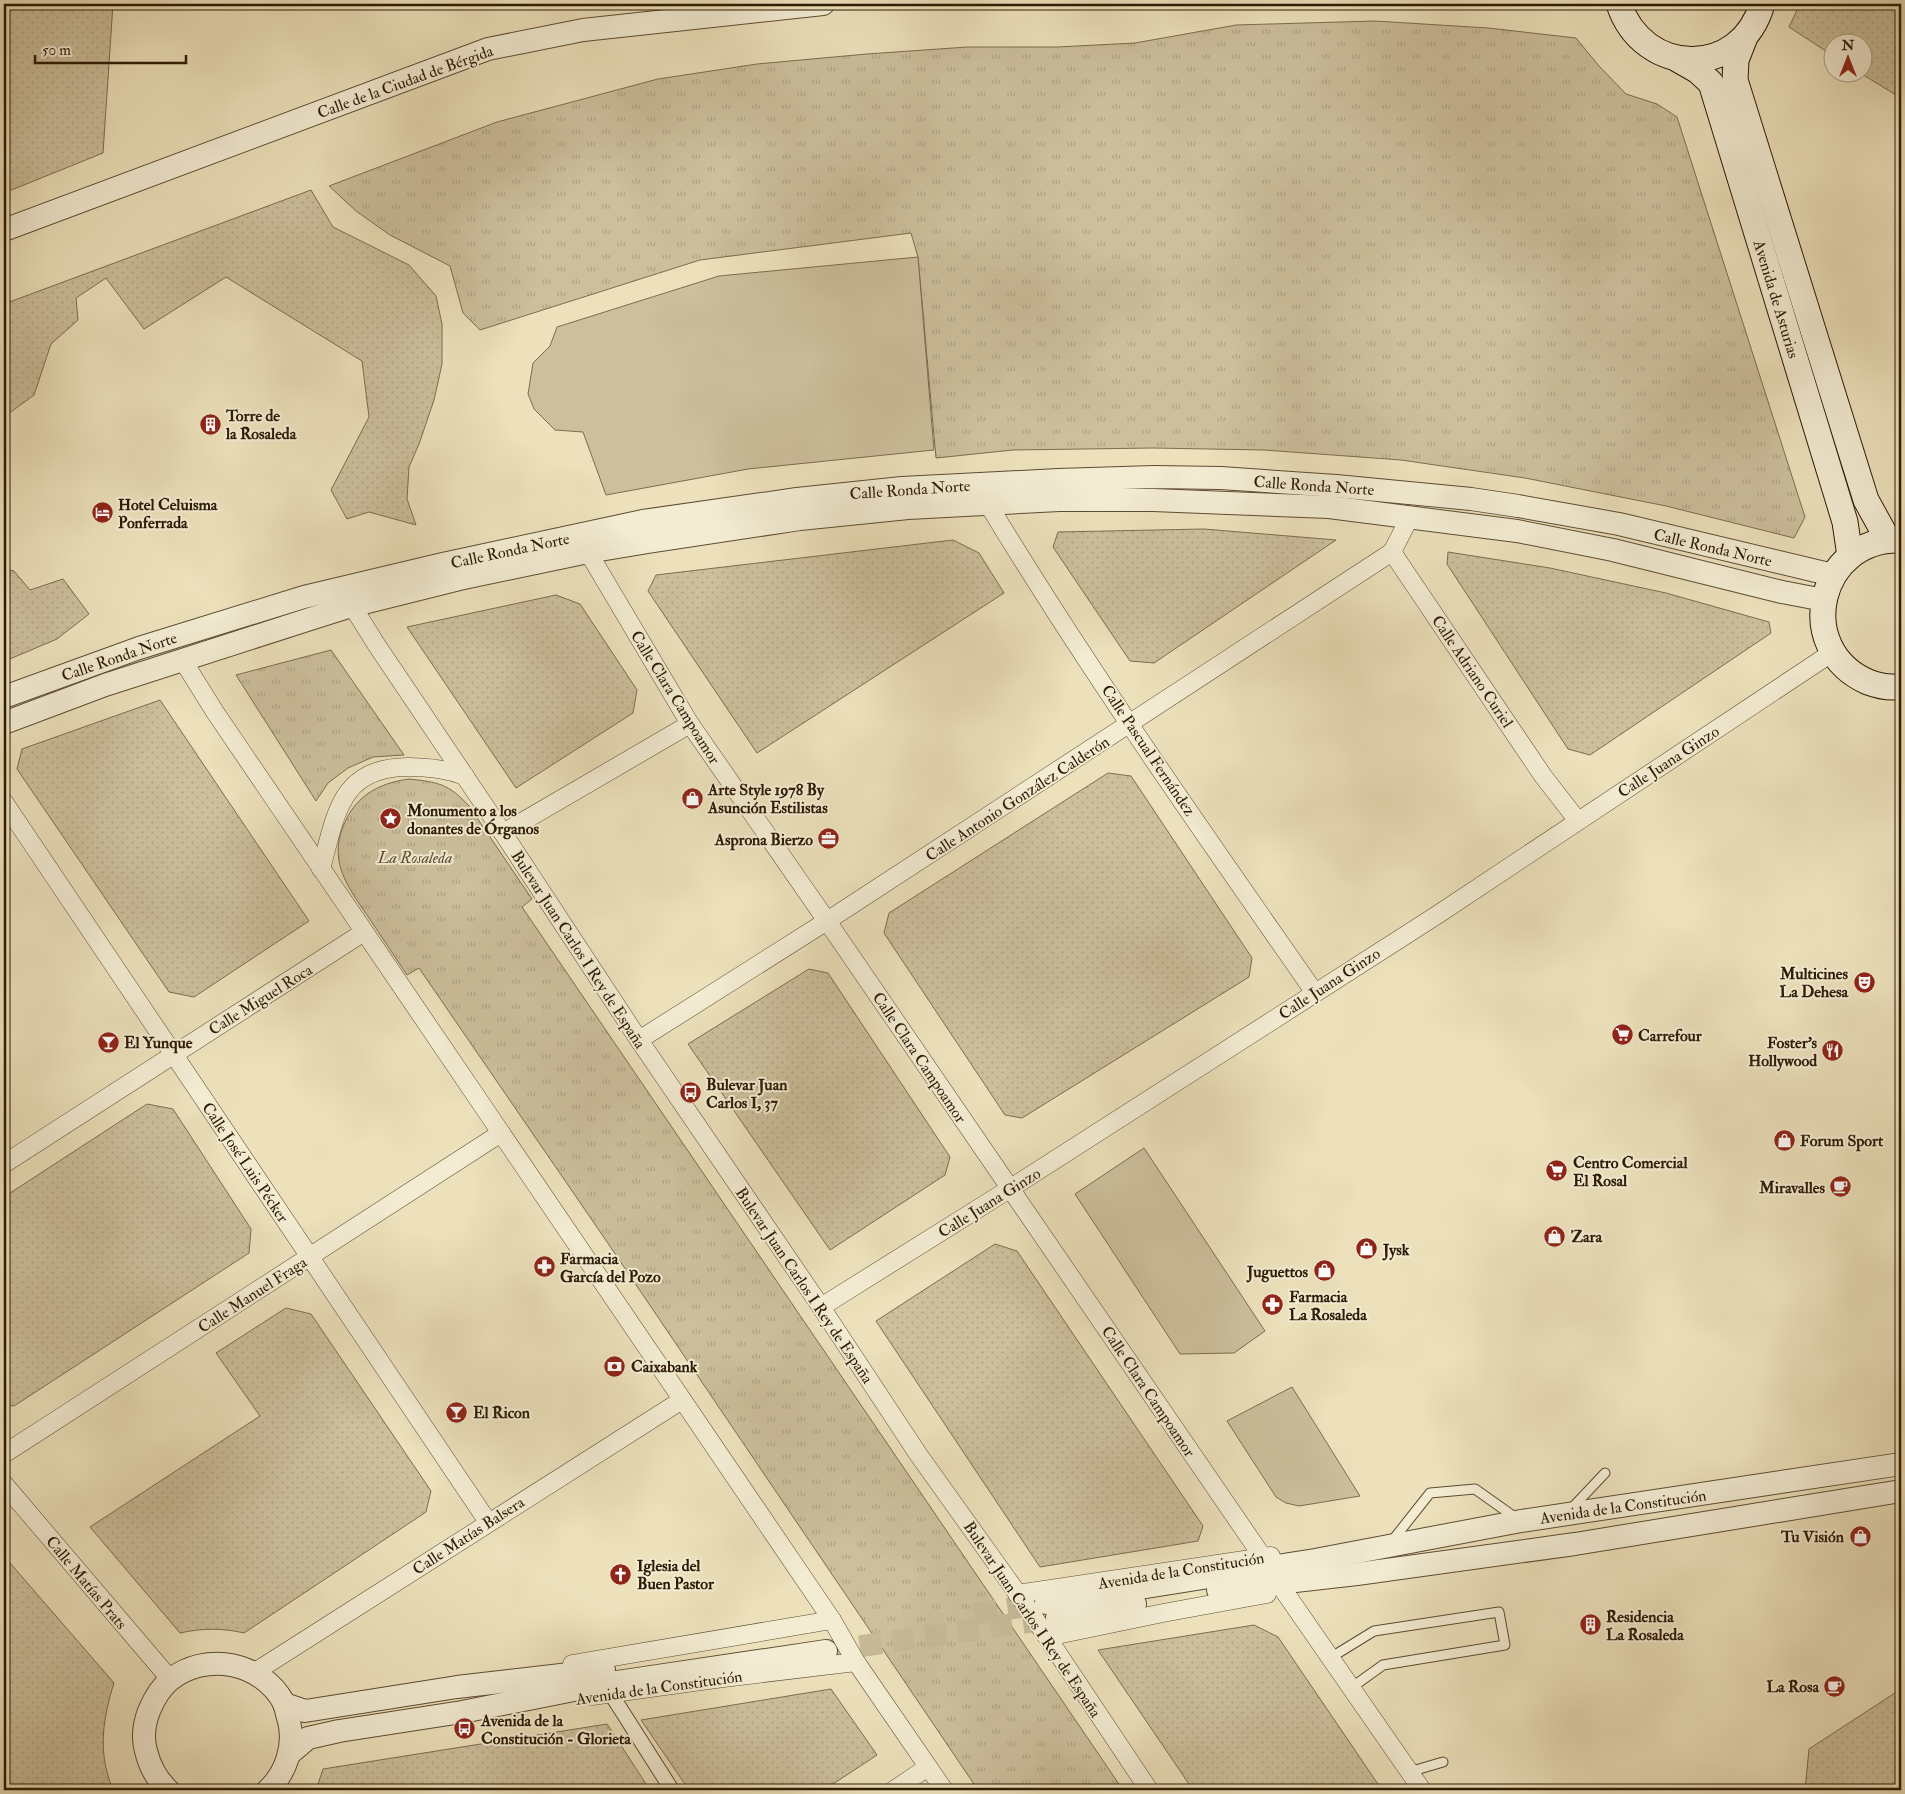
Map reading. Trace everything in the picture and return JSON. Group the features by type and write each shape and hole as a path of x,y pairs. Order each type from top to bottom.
{"main road":[{"name":"Avenida de Asturias","path":"1619,4 1623,17 1633,32 1645,44 1698,71 1711,83 1845,522 1850,556"},
{"path":"1677,59 1696,60 1714,56 1731,49 1745,37 1758,17 1762,4"},
{"name":"Avenida de Asturias","path":"1745,37 1736,60 1735,80 1866,500 1895,540"},
{"path":"1895,540 1867,546 1850,556 1833,574 1824,600 1824,627 1833,652 1844,667 1858,678 1898,694"}],"street":[{"name":"Calle de la Ciudad de Bérgida","path":"4,230 488,49 583,30 823,4"},
{"name":"Calle Ronda Norte","path":"4,723 347,597 443,564 643,521 797,499 902,488 1154,477 1221,478 1327,485 1471,499 1619,524 1833,574"},
{"name":"Calle Ronda Norte","path":"4,697 138,648 304,597 347,597 460,579 588,552 800,519 908,508 1059,500 1219,501 1329,507 1517,531 1613,550 1782,592 1824,600"},
{"name":"Calle Pascual Fernández","path":"988,504 1020,556 1131,724 1315,992"},
{"path":"1392,552 1410,517"},
{"name":"Calle Clara Campoamor","path":"588,552 690,724 1262,1556"},
{"name":"Calle Antonio González Calderón","path":"639,1040 1131,724 1392,552"},
{"name":"Calle Adriano Curiel","path":"1392,552 1543,776 1578,820"},
{"name":"Bulevar Juan Carlos I Rey de España","path":"347,597 639,1040 821,1307 918,1454 1017,1594 1050,1619 1150,1790"},
{"name":"Calle Juana Ginzo","path":"821,1307 1437,915 1833,652"},
{"path":"182,659 214,712 832,1620 856,1662 944,1790"},
{"path":"503,833 690,724"},
{"path":"321,869 344,797 361,778 375,770 391,767 423,767 453,771 465,776"},
{"name":"Calle José Luis Pécker","path":"4,802 172,1055 310,1256 488,1522"},
{"name":"Calle Miguel Roca","path":"4,1164 364,932"},
{"name":"Calle Manuel Fraga","path":"4,1454 501,1133"},
{"name":"Calle Matías Balsera","path":"255,1672 682,1400"},
{"name":"Avenida de la Constitución","path":"1050,1619 1388,1545 1521,1521 1901,1464"},
{"name":"Calle Matías Prats","path":"4,1484 170,1679"},
{"name":"Avenida de la Constitución","path":"1050,1619 1212,1591 1357,1574 1575,1544 1901,1491"},
{"name":"Avenida de la Constitución","path":"1017,1594 1262,1556 1346,1553"},
{"name":"Avenida de la Constitución","path":"1050,1619 1163,1612 1284,1591 1357,1574"},
{"path":"1284,1591 1422,1790"},
{"name":"Avenida de la Constitución","path":"456,1688 581,1662 832,1620"},
{"name":"Avenida de la Constitución","path":"284,1704 305,1711 456,1688 822,1645 604,1684 462,1712"},
{"path":"168,1790 162,1785 151,1768 144,1743 145,1722 156,1696 170,1679 196,1666 220,1662 255,1672 270,1684 284,1704 291,1731 289,1754 286,1765 268,1790"},
{"name":"Avenida de la Constitución","path":"289,1754 308,1738 339,1730 462,1712 856,1662"},
{"path":"610,1694 672,1790"},
{"path":"894,1790 928,1767"},
{"path":"143,1790 151,1768"}],"lane":[{"path":"1567,1514 1605,1473"},
{"path":"1388,1545 1430,1493 1475,1489 1521,1521"},
{"path":"1330,1658 1374,1631 1499,1612 1505,1646 1383,1665 1351,1688"},
{"path":"1409,1772 1443,1762"}],"green space":[{"path":"4,4 113,4 103,153 4,193"},
{"path":"1800,4 1901,4 1901,98 1872,80 1872,32 1822,32 1822,48 1789,27"},
{"path":"1375,21 1488,28 1576,38 1626,94 1657,104 1677,117 1805,517 1794,538 1666,506 1525,478 1401,460 1264,450 1153,448 1013,450 936,458 918,257 911,233 700,260 480,330 463,313 450,266 390,235 356,211 329,186 497,122 658,79 757,64 867,54 967,47 1057,47 1135,43 1236,25"},
{"path":"311,190 333,227 409,265 436,296 442,324 442,364 434,400 409,467 407,499 416,525 369,512 347,519 331,490 369,417 362,361 226,277 144,329 106,278 76,298 78,320 51,344 34,395 4,417 4,304"},
{"path":"918,257 934,450 748,469 606,495 583,432 555,430 534,409 528,394 533,363 550,346 557,327 719,276"},
{"path":"1204,529 1336,540 1154,663 1130,661 1053,547 1058,532"},
{"path":"953,540 979,553 1004,593 757,753 648,591 656,575"},
{"path":"1448,552 1550,568 1666,593 1769,622 1771,633 1590,755 1568,749 1447,564"},
{"path":"4,569 14,571 30,590 63,579 89,614 57,639 5,661"},
{"path":"556,595 580,604 637,690 633,713 516,788 407,627"},
{"path":"331,650 404,755 373,757 348,768 328,783 316,801 236,675"},
{"path":"160,700 309,921 194,997 169,992 17,769 22,749"},
{"path":"1108,773 1131,776 1252,958 1249,977 1022,1118 1005,1115 884,933 889,913"},
{"name":"La Rosaleda","path":"409,779 442,785 455,793 469,806 532,899 522,907 1123,1790 978,1790 419,968 407,975 345,880 340,868 338,855 339,841 351,811 362,798 376,789 392,782"},
{"path":"809,969 828,973 950,1157 945,1175 830,1250 688,1044"},
{"path":"147,1104 173,1109 251,1229 249,1253 14,1406 4,1404 4,1197"},
{"path":"1144,1148 1265,1331 1234,1353 1180,1354 1075,1194"},
{"path":"995,1244 1017,1251 1203,1526 1198,1541 1040,1567 876,1321"},
{"path":"286,1308 311,1314 431,1491 426,1512 244,1633 212,1629 180,1633 90,1527 260,1416 216,1353"},
{"path":"1292,1387 1360,1496 1299,1506 1286,1503 1276,1497 1227,1421"},
{"path":"4,1556 114,1683 107,1709 103,1747 111,1785 106,1790 4,1790"},
{"path":"1254,1625 1278,1637 1382,1790 1193,1790 1098,1650"},
{"path":"831,1689 877,1755 824,1790 689,1790 641,1720"},
{"path":"1901,1689 1901,1790 1805,1790 1809,1749"},
{"path":"607,1724 650,1790 316,1790 323,1769"}],"tunnel":[{"path":"975,1614 1046,1603"},
{"path":"827,1651 1056,1618"}],"place":[{"name":"Torre de la Rosaleda","path":"210,424"},
{"name":"Hotel Celuisma Ponferrada","path":"102,513"},
{"name":"Arte Style 1978 By Asunción Estilistas","path":"692,798"},
{"name":"Monumento a los donantes de Órganos","path":"391,819"},
{"name":"Asprona Bierzo","path":"829,839"},
{"name":"Multicines La Dehesa","path":"1864,982"},
{"name":"Carrefour","path":"1622,1035"},
{"name":"El Yunque","path":"108,1042"},
{"name":"Foster's Hollywood","path":"1833,1051"},
{"name":"Bulevar Juan Carlos I, 37","path":"690,1093"},
{"name":"Forum Sport","path":"1784,1140"},
{"name":"Centro Comercial El Rosal","path":"1557,1171"},
{"name":"Miravalles","path":"1841,1187"},
{"name":"Zara","path":"1555,1236"},
{"name":"Jysk","path":"1367,1249"},
{"name":"Farmacia García del Pozo","path":"544,1267"},
{"name":"Juguettos","path":"1324,1271"},
{"name":"Farmacia La Rosaleda","path":"1273,1305"},
{"name":"Caixabank","path":"615,1366"},
{"name":"El Ricon","path":"457,1412"},
{"name":"Tu Visión","path":"1860,1536"},
{"name":"Iglesia del Buen Pastor","path":"621,1574"},
{"name":"Residencia La Rosaleda","path":"1590,1625"},
{"name":"La Rosa","path":"1835,1686"},
{"name":"Avenida de la Constitución - Glorieta","path":"465,1729"}]}
